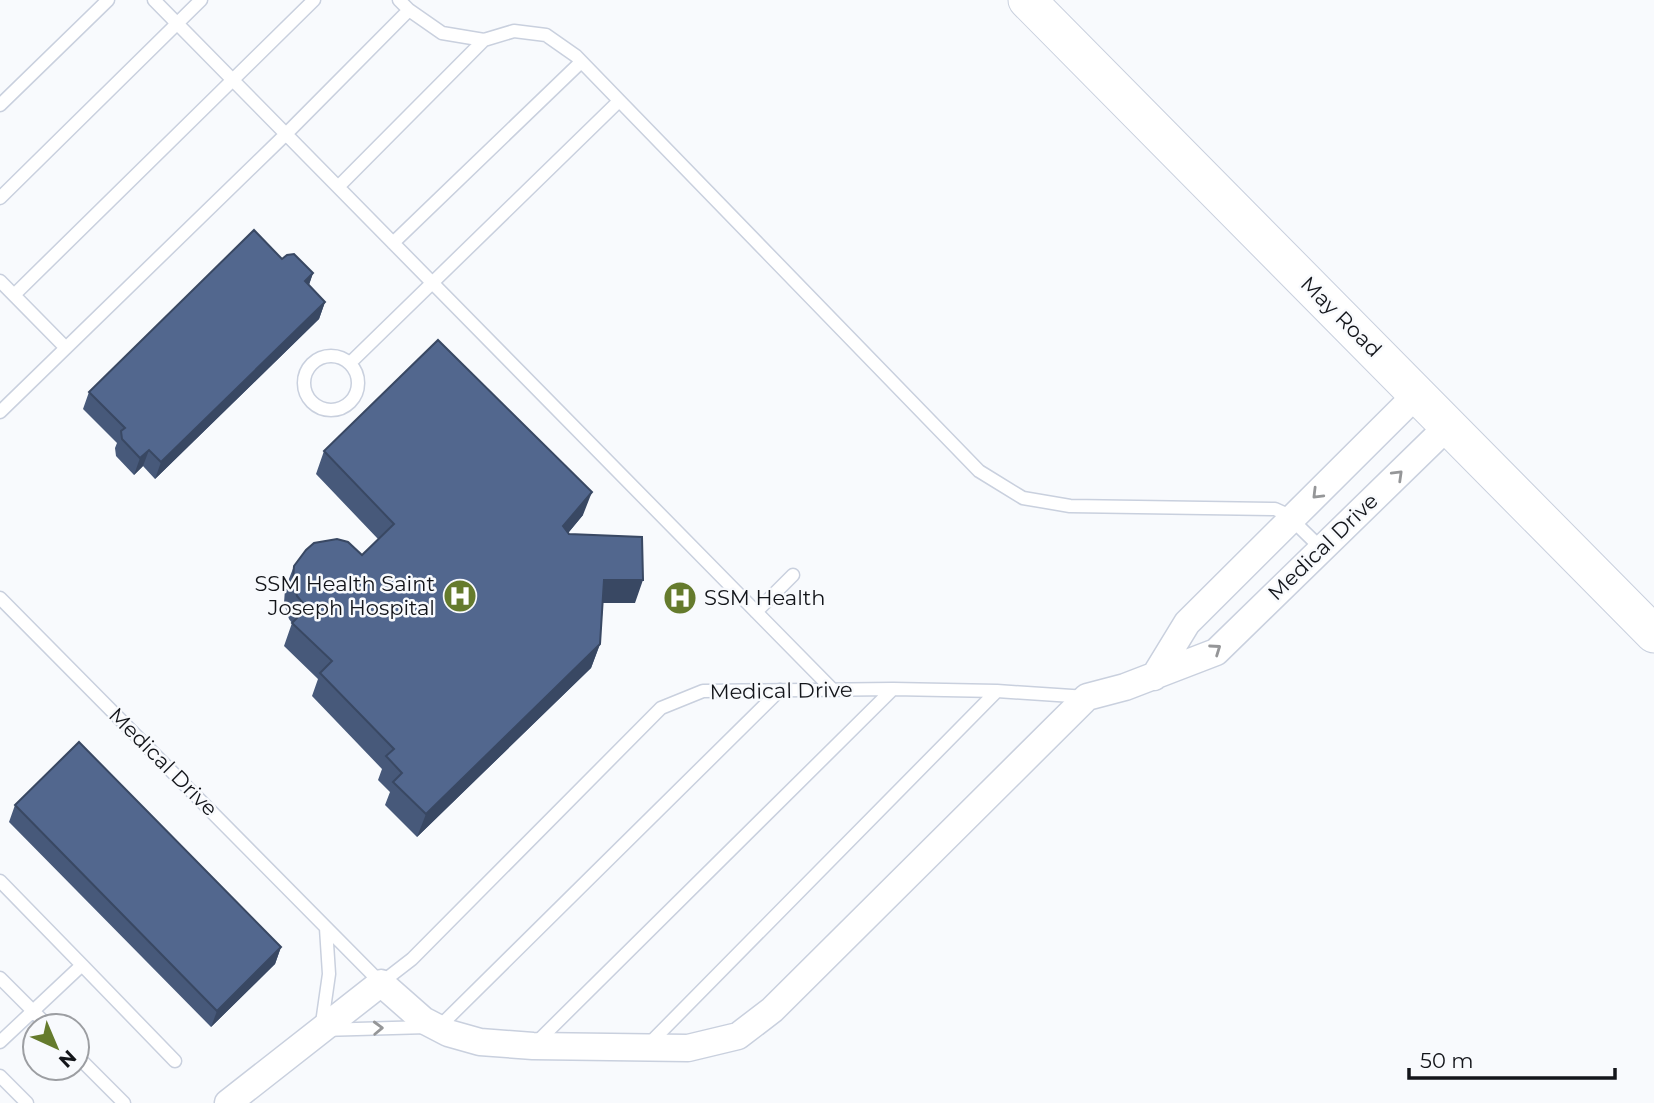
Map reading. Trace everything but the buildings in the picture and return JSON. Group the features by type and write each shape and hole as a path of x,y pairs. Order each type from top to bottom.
{"street":[{"name":"May Road","path":"1027,0 1654,634"},
{"name":"Medical Drive","path":"1154,677 1187,623 1417,394"},
{"name":"Medical Drive","path":"228,1103 381,983 423,1020 448,1033 480,1042 533,1046 688,1048 738,1035 772,1010 1087,696 1125,687 1216,652 1448,425"}],"lane":[{"path":"0,105 108,0"},
{"path":"154,0 833,690"},
{"path":"0,198 201,0"},
{"path":"14,295 314,0"},
{"path":"398,0 442,33 484,40 514,31 546,35 581,62 979,471 1023,498 1070,506 1275,509 1286,514 1321,548"},
{"path":"0,412 286,134 409,10"},
{"path":"338,187 484,40"},
{"path":"393,243 581,62"},
{"path":"350,363 619,101"},
{"path":"0,281 66,348"},
{"path":"332,355 350,363 358,377 356,395 351,402 344,408 327,411 312,403 303,386 308,368 315,361 332,355"},
{"path":"756,611 793,575"},
{"name":"Medical Drive","path":"0,597 381,983 412,959 661,708 702,691 893,689 1087,696"},
{"path":"533,1046 893,689"},
{"path":"437,1027 780,690"},
{"path":"647,1046 997,691"},
{"path":"0,881 175,1061"},
{"path":"321,1030 329,974 326,928"},
{"path":"0,1042 82,965"},
{"path":"0,978 32,1010"},
{"name":"Medical Drive","path":"321,1030 437,1027"},
{"path":"91,1070 124,1103"},
{"path":"0,1076 27,1103"}],"place":[{"name":"SSM Health Saint Joseph Hospital","path":"460,596"},
{"name":"SSM Health","path":"680,598"}]}
